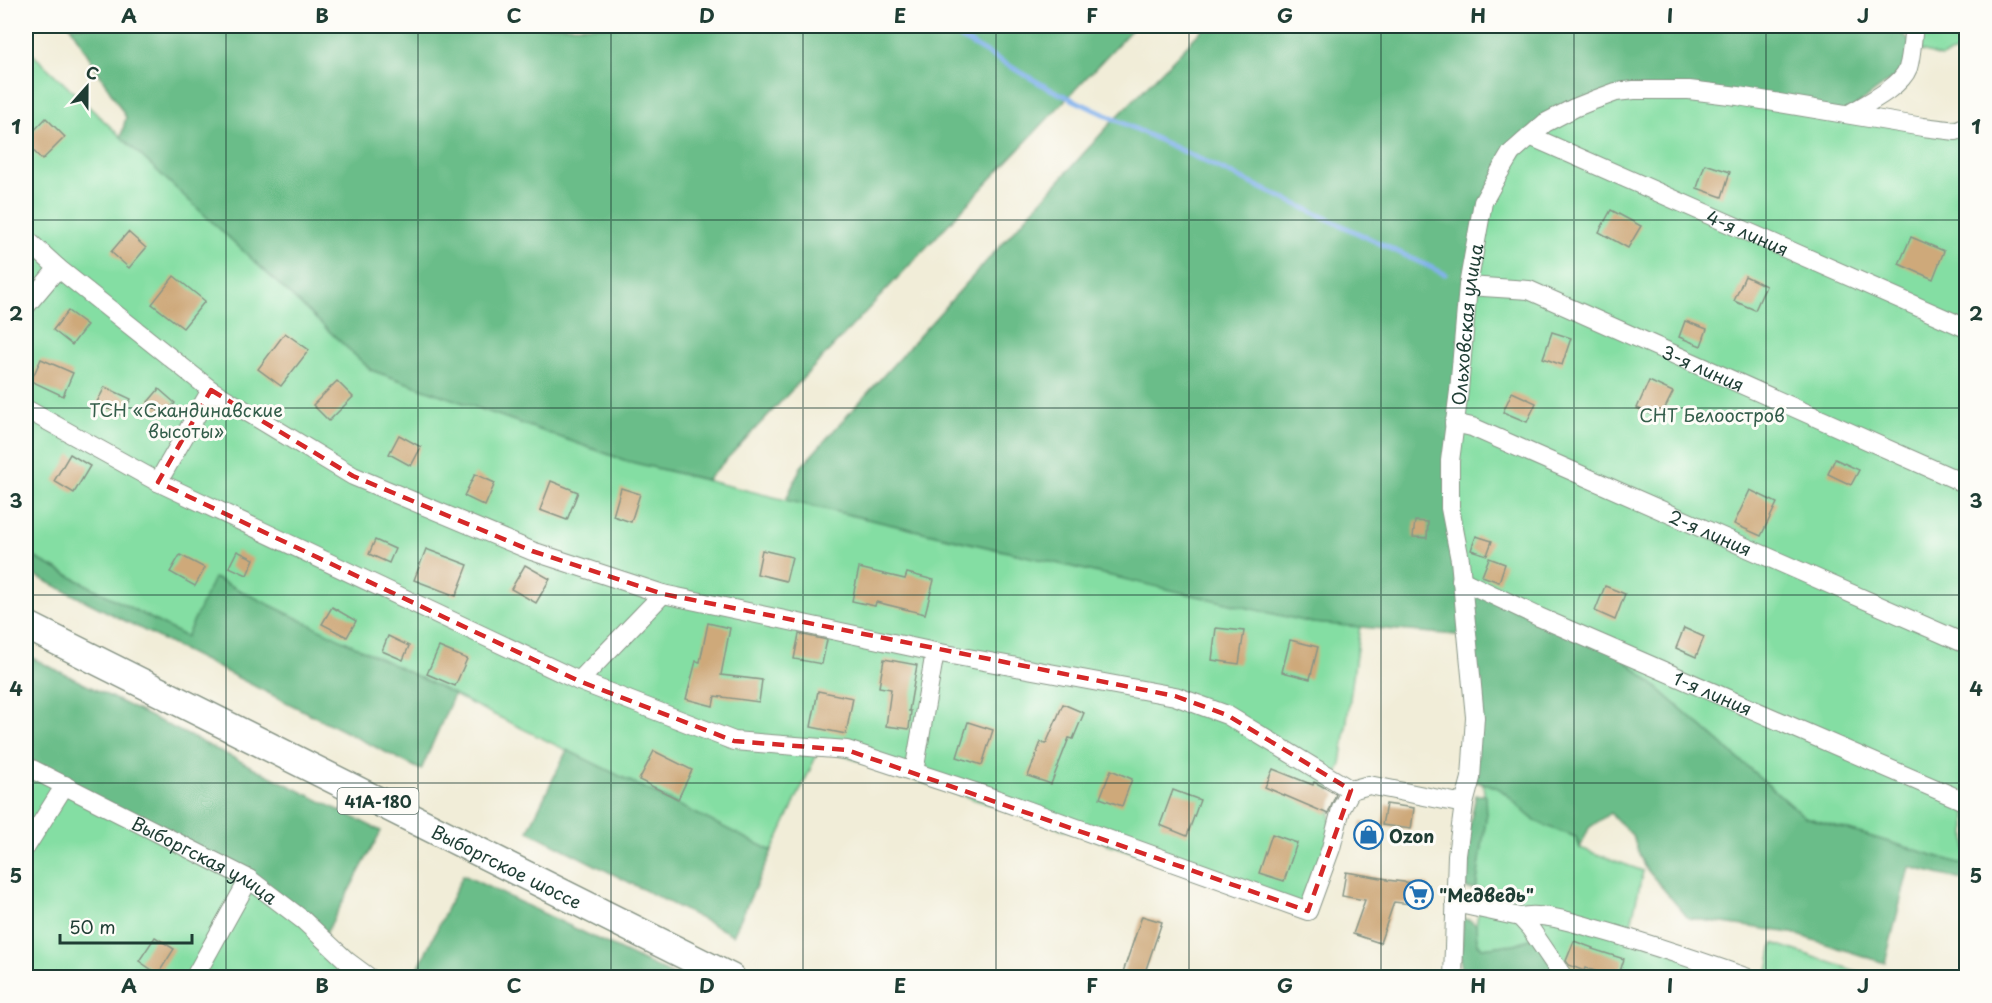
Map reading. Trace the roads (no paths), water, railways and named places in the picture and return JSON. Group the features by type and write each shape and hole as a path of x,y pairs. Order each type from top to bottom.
{"main road":[{"name":"Выборгское шоссе","path":"26,625 731,978"}],"street":[{"path":"1849,114 1891,88 1905,74 1914,26"},
{"name":"Ольховская улица","path":"1453,978 1457,855 1464,804 1472,776 1474,717 1460,560 1450,508 1450,462 1468,286 1483,202 1511,153 1545,123 1574,108 1616,92 1634,90 1689,90 1738,96 1963,133"},
{"name":"4-я линия","path":"1530,136 1966,328"},
{"path":"26,239 58,268 211,390 353,476 532,551 663,594 935,652 1175,696 1227,715 1351,790 1369,785 1464,804"},
{"path":"26,306 58,268"},
{"name":"3-я линия","path":"1468,286 1511,287 1529,290 1966,484"},
{"path":"158,482 211,390"},
{"path":"26,409 158,482 579,681 734,741 847,750 999,800 1308,911 1331,849 1341,810 1351,790"},
{"name":"2-я линия","path":"1454,423 1472,428 1966,644"},
{"name":"1-я линия","path":"1461,580 1539,617 1966,802"},
{"path":"579,681 663,594"},
{"path":"914,772 935,652"},
{"name":"Выборгская улица","path":"26,766 249,879 303,920 347,961 370,978"},
{"path":"26,847 65,785"},
{"path":"194,978 249,879"},
{"path":"1455,903 1520,918 1529,916 1564,920 1628,937 1748,978"},
{"path":"1520,918 1530,928 1564,978"}],"waterway":[{"path":"940,26 1048,88 1445,274"}],"place":[{"name":"Ozon","path":"1368,835"},
{"name":"\"Медведь\"","path":"1418,894"}],"park label":[{"name":"СНТ Белоостров","path":"1712,414"},
{"name":"ТСН «Скандинавские высоты»","path":"186,419"}]}
